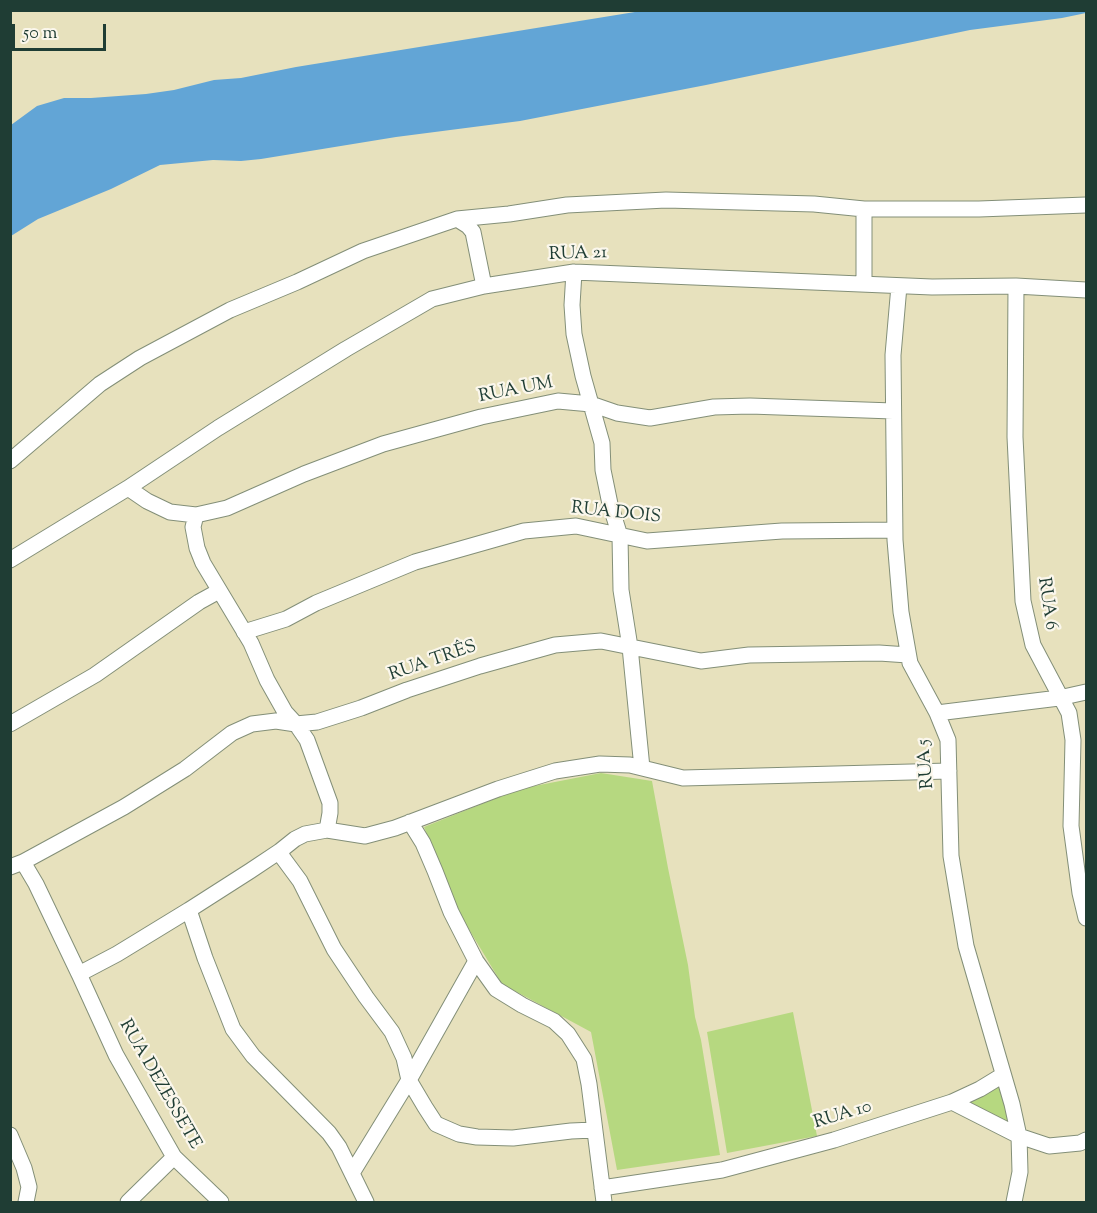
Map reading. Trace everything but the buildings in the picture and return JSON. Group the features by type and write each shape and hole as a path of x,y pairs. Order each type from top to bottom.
{"street":[{"path":"10,461 100,384 140,358 230,310 363,251 457,219 567,205 666,200 814,204 864,209 979,210 1086,205"},
{"path":"864,209 864,284"},
{"path":"457,219 473,232 484,286"},
{"path":"574,272 572,304 574,334 602,443 603,470 620,536 621,590 630,647 642,768"},
{"name":"RUA 21","path":"10,560 346,349 432,299 484,286 574,272 899,286 1016,286 1086,290"},
{"name":"RUA 5","path":"899,286 893,355 893,411 894,530 901,612 909,663 937,713 948,740 951,856 966,946 1012,1104 1019,1136 1020,1172 1014,1203"},
{"name":"RUA 6","path":"1016,286 1015,437 1023,601 1033,645 1059,698 1069,713 1073,740 1071,826 1080,893 1086,918"},
{"name":"RUA UM","path":"196,515 227,508 304,474 383,444 481,417 558,401 591,404 617,413 650,418 714,407 750,406 893,411"},
{"path":"128,488 147,501 170,512 196,515 193,527 196,548 203,563 251,643 267,680 285,712 307,740 330,802 327,830"},
{"name":"RUA DOIS","path":"244,632 286,619 316,603 415,562 524,531 576,526 647,541 782,531 894,530"},
{"path":"10,724 95,675 199,602 219,591"},
{"name":"RUA TRÊS","path":"17,864 124,807 185,769 232,733 252,724 276,721 296,724 317,722 480,666 555,645 601,641 701,661 749,655 879,653 908,655"},
{"path":"937,713 1059,698 1086,692"},
{"path":"79,974 117,954 189,910 305,834 327,830 365,836 395,828 498,789 555,771 600,764 630,765 683,778 949,771"},
{"path":"410,822 423,843 451,912 476,961 496,989 554,1021 568,1034 584,1059 603,1195"},
{"path":"280,850 283,858 300,881 334,949 392,1032 404,1058 410,1080 436,1124 459,1134 477,1137 513,1138 594,1130"},
{"name":"RUA DEZESSETE","path":"17,864 36,884 116,1056 174,1156 221,1203"},
{"path":"189,910 233,1029 253,1056 329,1133 339,1147 366,1203"},
{"path":"352,1173 410,1080 476,961"},
{"name":"RUA 10","path":"603,1195 722,1170 834,1140 952,1102 1003,1075"},
{"path":"952,1102 1019,1136 1049,1146 1080,1143 1086,1140"},
{"path":"10,1135 24,1168 29,1187 26,1203"},
{"path":"128,1203 174,1156"}],"green space":[{"path":"601,773 652,781 688,965 720,1155 617,1170 591,1032 502,984 459,913 424,827 519,789"},
{"path":"793,1012 817,1136 727,1153 707,1032"},
{"path":"1001,1079 1014,1130 959,1103"}],"water":[{"path":"1086,10 1086,13 970,30 520,121 396,137 261,159 213,160 160,165 111,189 38,219 11,236 11,125 37,106 64,98 146,94 174,90 214,80 241,78 641,11"}]}
